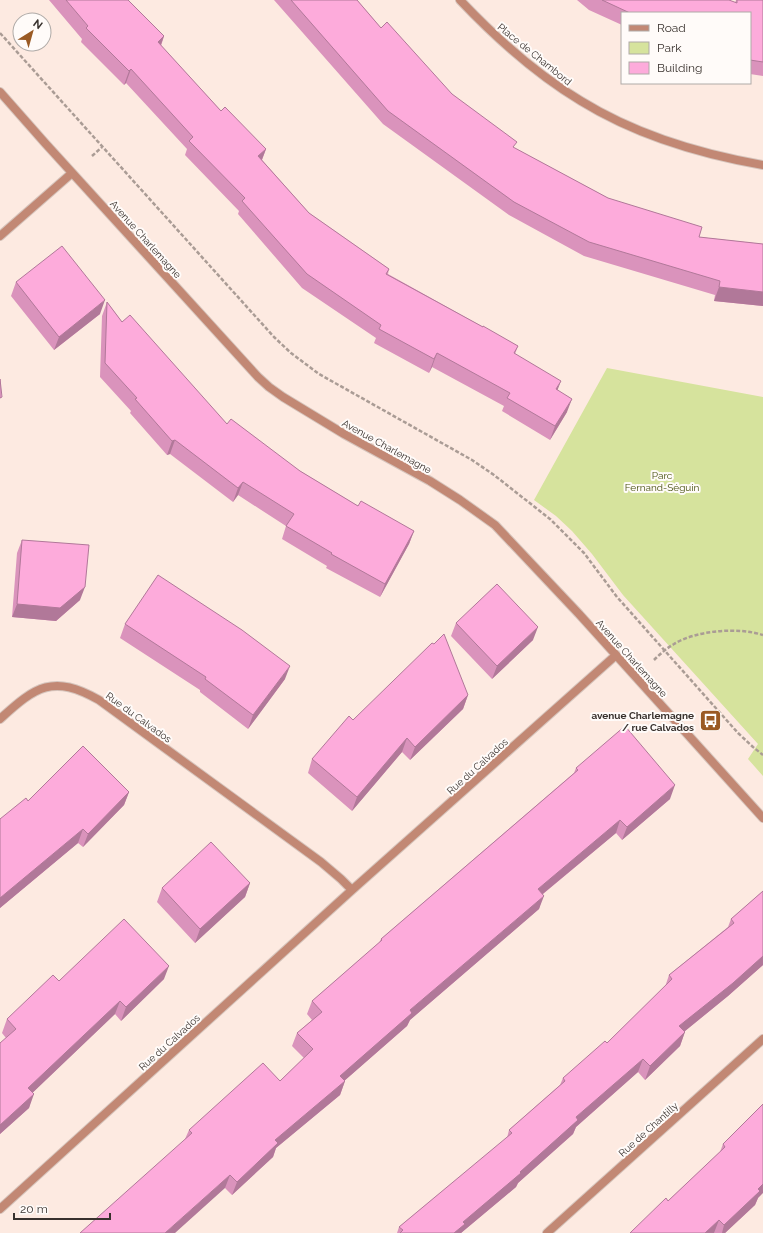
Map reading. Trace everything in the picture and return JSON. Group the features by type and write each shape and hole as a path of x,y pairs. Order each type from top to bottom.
{"street":[{"name":"Place de Chambord","path":"460,0 487,27 532,67 564,91 602,113 642,131 689,148 763,165"},
{"name":"Avenue Charlemagne","path":"0,92 239,357 269,387 344,434 430,481 479,512 500,530 579,614 615,656 763,818"},
{"path":"0,236 72,173"},
{"name":"Rue du Calvados","path":"0,1209 352,890 615,656"},
{"name":"Rue du Calvados","path":"0,719 19,701 45,687 57,685 71,687 86,692 321,862 352,890"},
{"name":"Rue de Chantilly","path":"547,1233 763,1039"}],"path":[{"path":"0,33 268,331 291,354 319,374 472,460 494,475 550,519 584,554 617,597 738,733 763,754"},
{"path":"92,156 102,147"},
{"path":"654,660 665,650 684,639 718,632 735,631 763,635"}],"green space":[{"name":"Parc Fernand-Séguin","path":"607,368 763,397 763,776 748,759 758,744 623,595 592,554 572,531 556,516 534,500"}],"building":[{"path":"66,0 128,0 164,36 158,42 221,111 225,107 266,149 258,156 309,213 389,269 386,274 518,346 514,353 561,381 556,389 572,399 555,426 507,398 510,393 437,353 434,359 379,329 381,325 307,274 242,201 245,198 189,141 193,137 131,69 129,71 86,28 88,26"},
{"path":"291,0 357,0 381,28 387,22 452,94 517,142 513,147 608,198 702,227 699,237 763,244 763,292 719,287 720,281 589,242 514,202 388,111"},
{"path":"602,0 729,0 737,3 737,0 763,0 763,62 751,60 751,12 628,12"},
{"path":"62,246 105,300 59,337 16,282"},
{"path":"107,302 122,322 130,315 227,424 231,419 300,471 358,506 361,501 414,531 385,584 331,554 332,553 286,526 294,514 243,482 238,488 175,440 172,441 135,399 137,398 105,363"},
{"path":"0,379 2,397 0,398"},
{"path":"22,540 89,545 85,587 60,608 17,604"},
{"path":"158,575 242,630 290,666 253,715 205,679 206,677 125,624"},
{"path":"497,584 538,627 497,666 456,623"},
{"path":"444,634 468,695 415,747 407,738 357,797 312,759 349,716 353,720 432,643 434,644"},
{"path":"625,726 675,785 627,827 620,820 538,889 544,896 410,1010 412,1013 340,1076 345,1081 275,1140 278,1143 237,1182 230,1175 165,1233 80,1233 192,1133 189,1130 263,1063 280,1081 313,1049 297,1033 322,1012 312,1001 382,940 381,939 578,770 576,768"},
{"path":"83,746 129,792 88,834 83,829 0,898 0,819 26,798 28,801"},
{"path":"211,842 250,883 200,929 162,888"},
{"path":"763,891 763,956 733,983 679,1026 685,1032 650,1066 643,1059 576,1117 578,1120 520,1172 521,1173 463,1222 465,1224 454,1233 400,1233 403,1230 399,1227 512,1133 509,1130 565,1081 563,1078 605,1041 607,1043 672,979 669,975 734,923 731,919"},
{"path":"124,919 169,966 126,1007 120,1001 28,1088 34,1094 0,1125 0,1043 16,1029 7,1019 53,975 59,981"},
{"path":"763,1104 763,1184 758,1189 760,1191 724,1225 719,1220 705,1233 630,1233 666,1198 668,1201 725,1147 723,1144"}],"place":[{"name":"avenue Charlemagne / rue Calvados","path":"710,721"}]}
